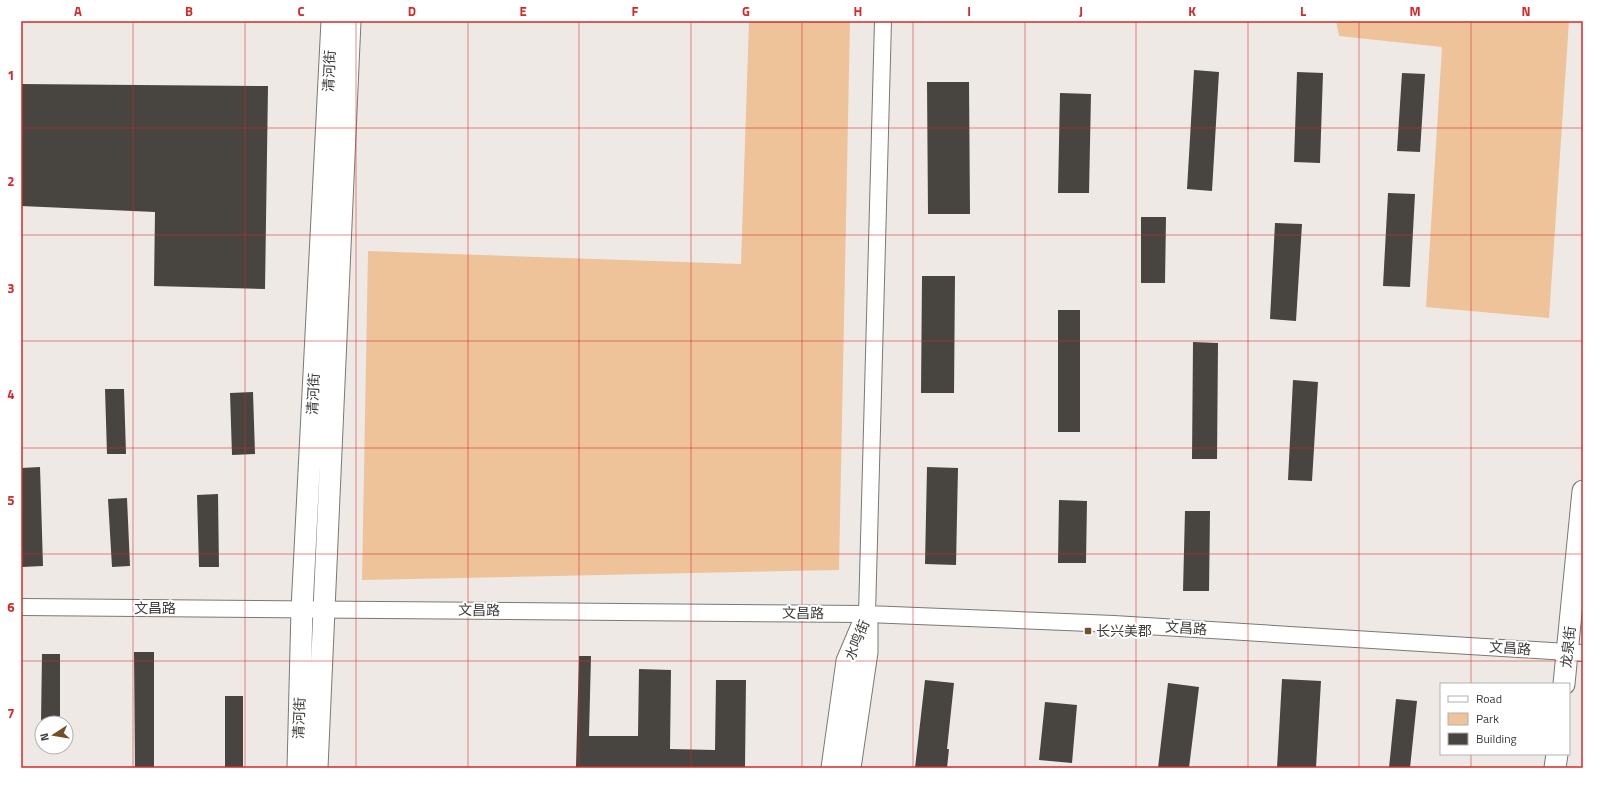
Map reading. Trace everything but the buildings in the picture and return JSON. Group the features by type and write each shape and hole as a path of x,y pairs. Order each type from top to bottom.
{"main road":[{"name":"清河街","path":"298,768 302,609 332,21"},
{"name":"清河街","path":"317,768 350,21"},
{"name":"龙泉街","path":"1564,683 1575,652 1583,491"},
{"name":"水鸣街","path":"832,768 847,661 867,614"},
{"name":"水鸣街","path":"850,768 867,652 867,614"},
{"path":"1555,768 1556,755"}],"street":[{"path":"867,614 883,21"},
{"name":"文昌路","path":"21,607 867,614 1114,624 1575,652"}],"green space":[{"path":"749,21 850,21 839,570 362,580 368,251 741,264"},
{"path":"1336,21 1569,21 1549,318 1426,307 1442,47 1339,36"}],"place":[{"name":"长兴美郡","path":"1088,631"}]}
